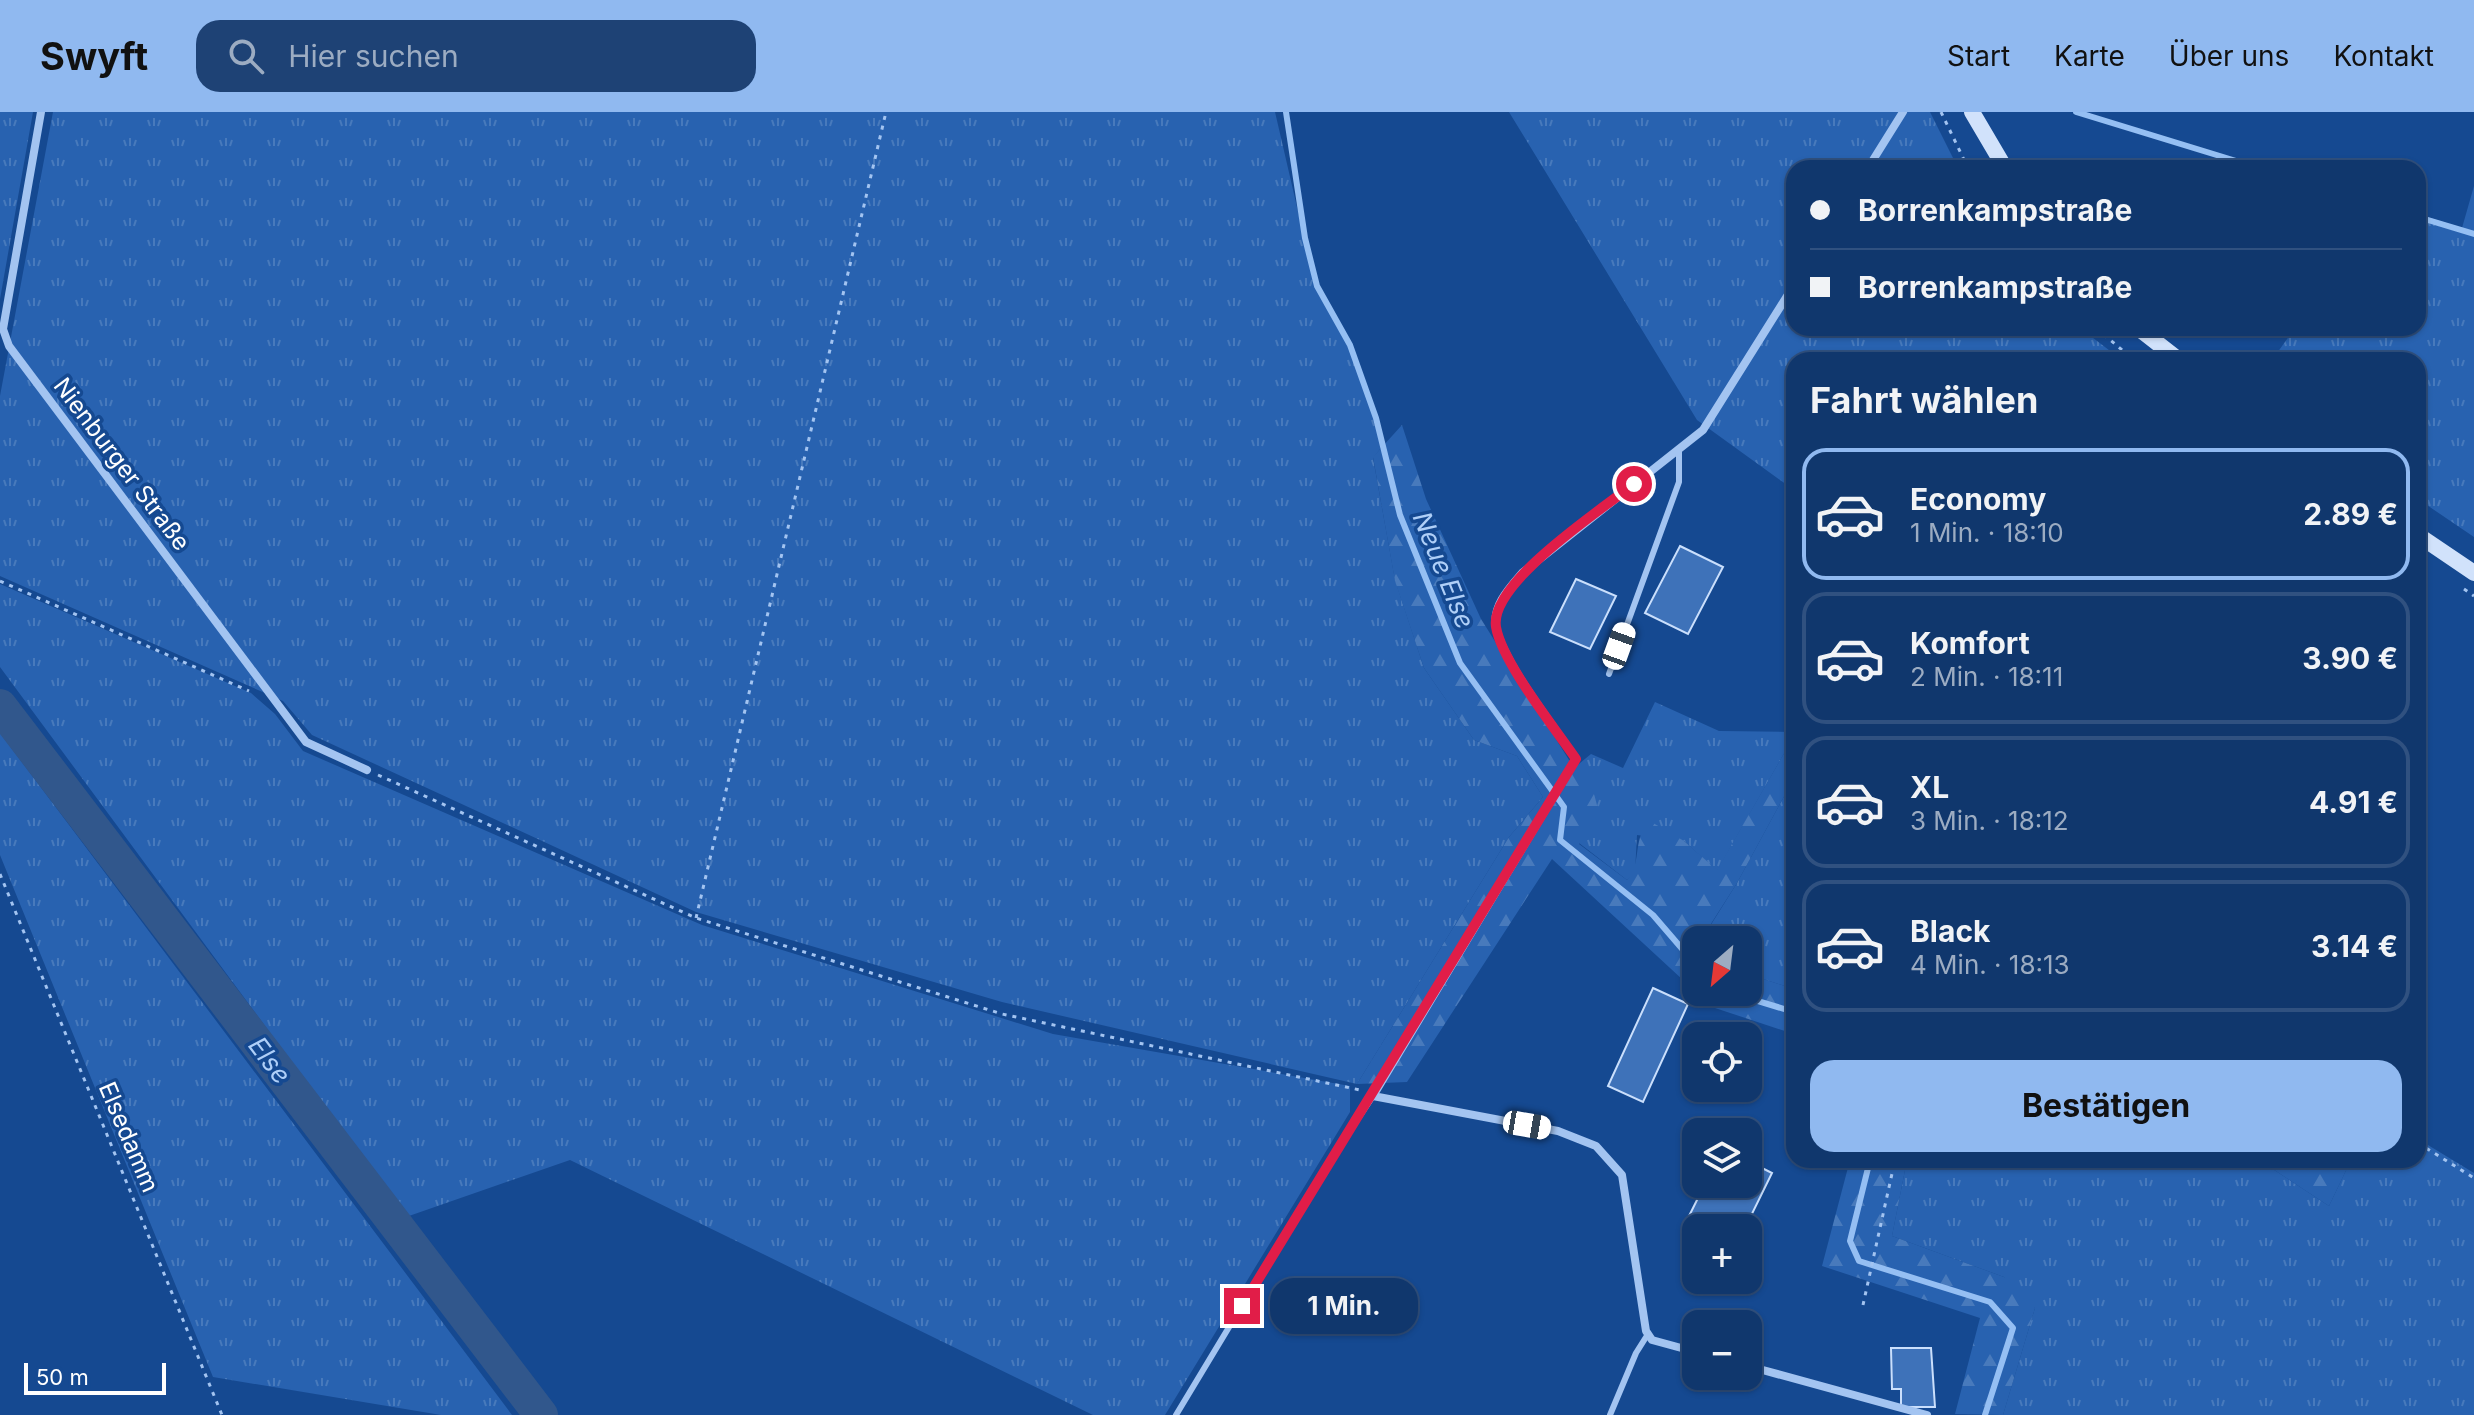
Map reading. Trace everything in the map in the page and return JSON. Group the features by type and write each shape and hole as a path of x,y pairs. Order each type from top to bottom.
{"street":[{"name":"Nienburger Straße","path":"41,112 3,329 9,346 306,742 367,770"},
{"path":"1873,160 1903,112"},
{"path":"1972,112 2000,160"},
{"path":"1682,1348 1652,1340 1648,1334 1622,1175 1596,1146 1558,1131 1373,1096 1547,802 1576,759 1509,658 1496,625 1503,595 1522,573 1703,430 1786,298"},
{"path":"2148,336 2169,352"},
{"path":"2426,540 2474,573"},
{"path":"1762,1370 1927,1415"}],"lane":[{"path":"1609,674 1679,482 1679,449"},
{"path":"1176,1415 1325,1168 1373,1096"},
{"path":"1610,1415 1648,1334"}],"path":[{"path":"696,918 886,112"},
{"path":"1941,112 1964,160"},
{"path":"2106,336 2124,352"},
{"path":"0,581 276,703"},
{"path":"367,770 696,918 1002,1014 1350,1085 1373,1096"},
{"name":"Elsedamm","path":"0,874 222,1415"},
{"path":"2426,1148 2474,1178"},
{"path":"1863,1305 1867,1281 1877,1254 1893,1168"}],"green space":[{"path":"0,112 33,112 0,299"},
{"path":"53,112 1275,112 1315,285 1349,344 1384,444 1373,458 1395,580 1424,668 1474,740 1517,756 1543,797 1509,837 1357,1084 1002,1002 696,912 312,735 283,701 0,576 0,396"},
{"path":"1509,112 1930,112 1954,160 1786,160 1786,336 2090,336 2112,352 1786,352 1786,484 1697,420"},
{"path":"2474,186 2474,537 2426,504 2426,352 2278,352 2289,336 2426,336 2426,217 2462,228"},
{"path":"1402,425 1426,499 1481,619 1574,768 1591,782 1600,817 1579,844 1627,880 1632,874 1640,837 1648,820 1684,841 1717,870 1786,750 1786,793 1737,883 1710,926 1682,926 1682,979 1552,859 1407,1082 1357,1084 1509,837 1543,797 1517,756 1474,740 1424,668 1395,581 1373,457"},
{"path":"0,584 251,693 275,714 303,751 702,925 1053,1034 1350,1086 1350,1112 1165,1415 1093,1415 570,1160 406,1217 0,667"},
{"path":"1655,702 1719,731 1786,732 1786,750 1717,871 1684,841 1637,835 1635,872 1627,880 1579,843 1574,768 1591,754 1623,768"},
{"path":"0,733 512,1415 441,1415 213,1377 0,855"},
{"path":"1786,793 1786,986 1762,979 1762,926 1710,926"},
{"path":"1762,979 1786,986 1786,1031 1762,1022 1713,1006 1762,1006"},
{"path":"2426,1144 2474,1173 2474,1415 2003,1415 2035,1308 2004,1277 1892,1236 1905,1168 2271,1168 2329,1206 2347,1168 2426,1168"},
{"path":"1848,1168 1905,1168 1892,1236 2004,1277 2026,1290 2035,1308 2003,1415 1955,1414 1980,1318 1822,1266"},
{"path":"2271,1168 2347,1168 2329,1206"}],"building":[{"path":"1680,546 1723,567 1688,634 1645,613"},
{"path":"1576,579 1616,596 1590,649 1550,632"},
{"path":"1653,988 1682,1001 1682,1006 1687,1006 1643,1102 1608,1086"},
{"path":"1762,1168 1772,1173 1762,1193"},
{"path":"1698,1198 1760,1198 1752,1214 1690,1214"},
{"path":"1891,1348 1931,1348 1935,1407 1901,1407 1901,1389 1892,1389"}],"waterway":[{"name":"Neue Else","path":"1286,112 1305,238 1317,286 1350,345 1376,418 1400,515 1460,663 1564,807 1560,840 1653,915 1682,949"},
{"path":"2076,112 2233,160"},
{"path":"2426,219 2474,234"},
{"name":"Else","path":"0,706 541,1415"},
{"name":"Neue Else","path":"1762,1002 1786,1010"},
{"name":"Neue Else","path":"1868,1168 1850,1241 1859,1261 1990,1302 2013,1328 1985,1415"}],"route":[{"path":"1242,1306 1576,759 1509,658 1496,625 1503,595 1522,573 1634,484"}]}
